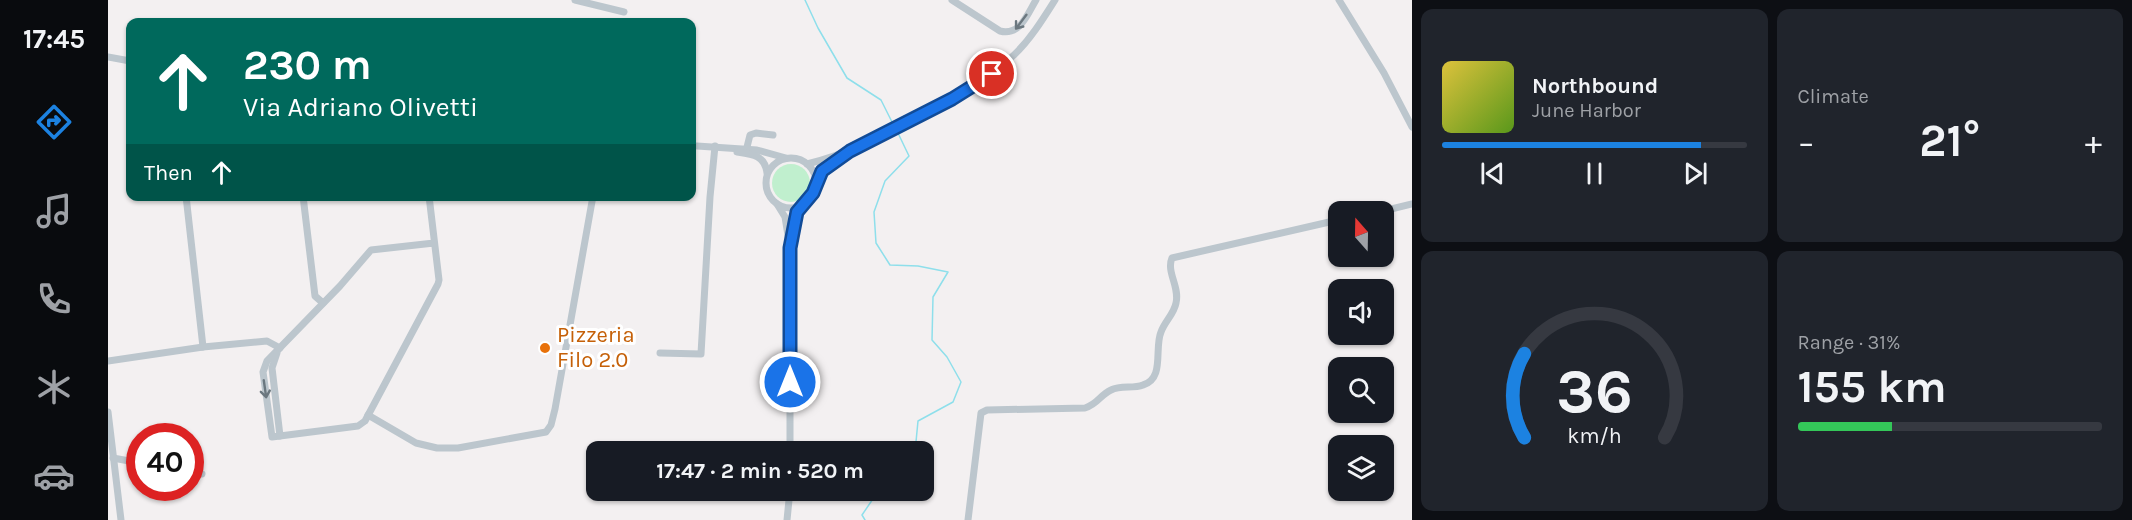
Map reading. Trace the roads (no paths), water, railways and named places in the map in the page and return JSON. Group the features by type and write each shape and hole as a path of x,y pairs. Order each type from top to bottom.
{"street":[{"path":"575,0 624,12"},
{"path":"952,0 1000,31 1008,33 1018,29 1036,0"},
{"path":"807,164 868,143 952,99 992,74 1016,54 1055,0"},
{"path":"1339,0 1384,73 1412,127"},
{"path":"108,57 126,60"},
{"path":"746,151 748,138 752,134 773,135"},
{"path":"696,145 801,160 812,170 815,186"},
{"path":"660,353 701,354 715,148"},
{"path":"746,151 757,155 767,167 766,187 785,217 790,248 790,441"},
{"path":"790,248 795,219 810,198 822,171 850,151"},
{"path":"768,173 776,163 788,158"},
{"path":"187,201 203,347"},
{"path":"304,201 315,296 323,303"},
{"path":"430,201 434,243 438,284 365,421 358,426 272,437 263,372 267,361 373,249 434,243"},
{"path":"368,415 421,445 447,449 542,434 552,425 592,201"},
{"path":"777,204 791,208 805,203"},
{"path":"1394,208 1412,204"},
{"path":"968,520 981,413 987,410 1085,408 1095,405 1113,389 1149,384 1155,377 1161,331 1176,303 1177,290 1170,264 1172,258 1328,222"},
{"path":"108,361 203,347 267,341 280,348"},
{"path":"280,348 272,368 280,436"},
{"path":"108,412 121,520"},
{"path":"113,458 126,460"},
{"path":"787,520 789,501"}],"waterway":[{"path":"805,0 818,28 847,78 881,100 894,126"},
{"path":"897,131 909,156 885,181 874,212 876,243 890,265 918,266 948,272 933,297 932,340 947,357 961,382 953,402 918,421 916,441"},
{"path":"865,520 862,515 872,501"}],"place":[{"name":"Pizzeria Filo 2.0","path":"545,348"}]}
